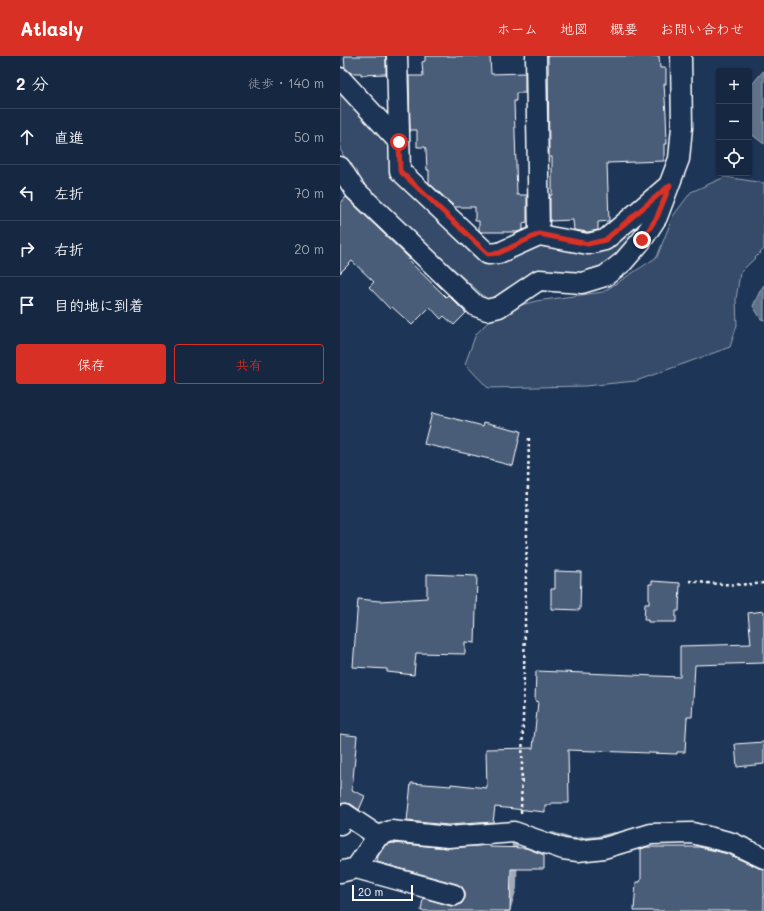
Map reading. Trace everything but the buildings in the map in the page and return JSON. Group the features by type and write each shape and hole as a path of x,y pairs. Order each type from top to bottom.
{"street":[{"path":"398,56 400,171 488,254 499,253 539,234 588,244 605,240 670,185"},
{"path":"536,56 539,234"},
{"path":"340,167 355,190 476,306 487,310 499,307 539,280 582,283 605,276 623,262 642,240 657,217 679,159 681,133 681,56"},
{"path":"340,78 399,142"},
{"path":"340,824 345,814 378,836"},
{"path":"454,895 348,870 378,836 391,831 448,837 514,832 564,849 578,851 604,848 651,834 692,833 732,843 764,858"}],"path":[{"path":"520,834 529,436"},
{"path":"689,581 726,585 764,583"}],"shaded area":[{"path":"764,70 764,144 752,135 752,84"},
{"path":"340,91 393,149 390,175 482,264 499,263 534,247 544,245 562,250 588,253 629,233 631,239 618,256 603,265 499,301 486,298 367,191 353,172 340,149"},
{"path":"725,177 764,183 764,249 740,273 736,299 737,325 730,347 636,381 585,386 488,388 465,364 476,334 499,311 536,301 603,292 657,257 673,216 691,192"},
{"path":"764,285 764,320 761,319 753,306"}],"waterway":[{"path":"553,835 571,841 598,839 615,835"},
{"path":"507,911 514,888 515,836"}],"route":[{"path":"399,142 400,171 488,254 499,253 539,234 588,244 605,240 670,185 657,217 642,240"}]}
